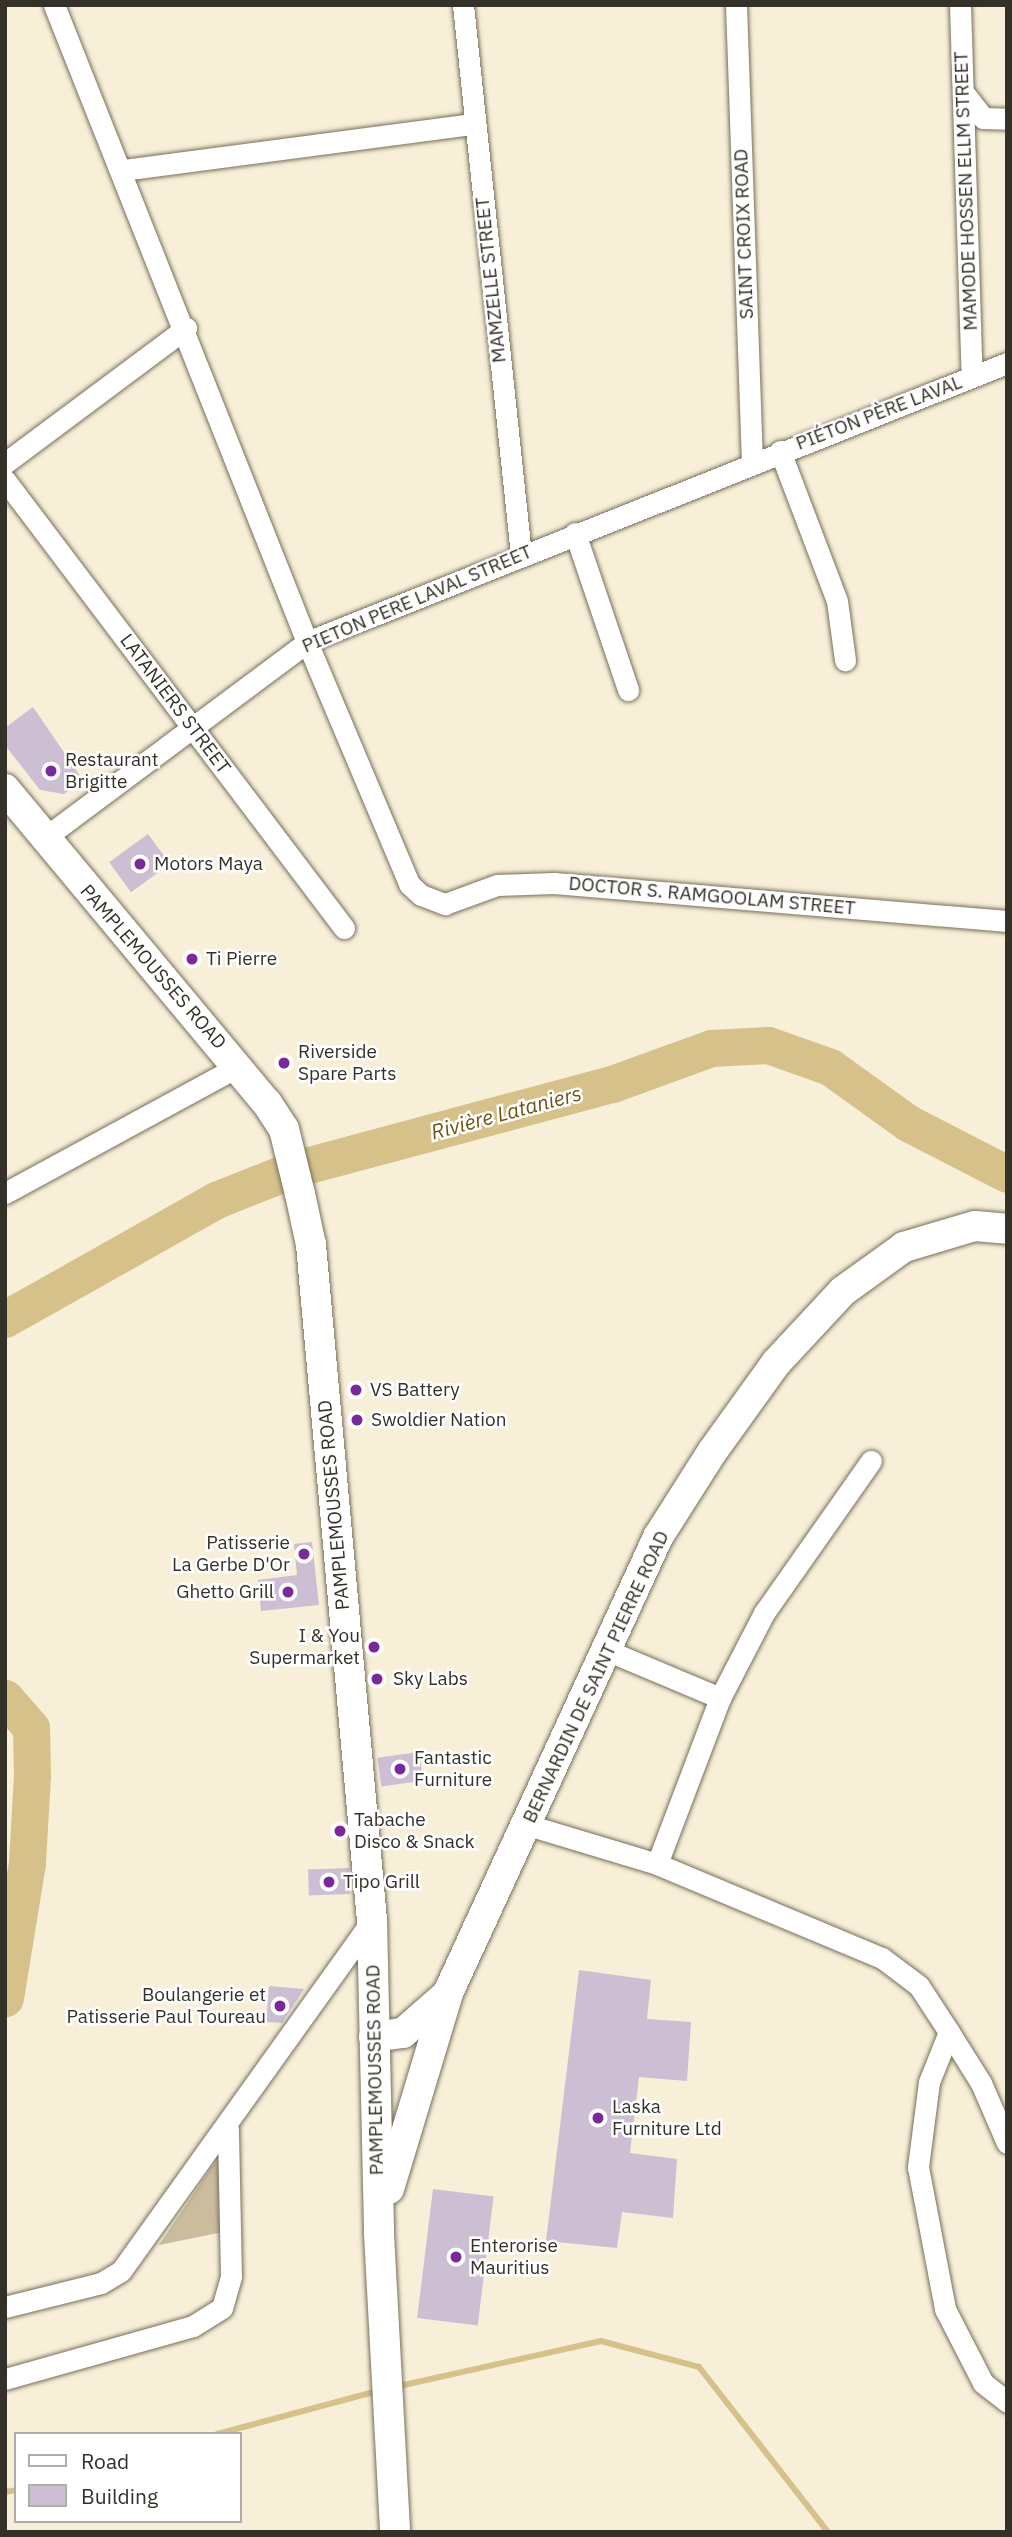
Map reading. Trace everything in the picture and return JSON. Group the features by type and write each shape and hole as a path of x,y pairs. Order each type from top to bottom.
{"main road":[{"name":"PAMPLEMOUSSES ROAD","path":"5,789 43,839 239,1066 284,1129 300,1194 311,1245 372,1920 379,2234 397,2526"},
{"name":"BERNARDIN DE SAINT PIERRE ROAD","path":"379,2234 400,2138 448,1993 528,1825 658,1537 712,1452 776,1363 843,1292 904,1247 975,1226 1007,1229"},
{"name":"BERNARDIN DE SAINT PIERRE ROAD","path":"374,2051 403,2033 448,1993"},
{"path":"374,2051 429,2044"}],"street":[{"path":"54,5 186,328 307,642"},
{"name":"MAMZELLE STREET","path":"463,5 521,555"},
{"name":"SAINT CROIX ROAD","path":"736,5 752,462"},
{"name":"MAMODE HOSSEN ELLM STREET","path":"960,5 972,377"},
{"path":"962,91 968,106 983,118 1007,119"},
{"path":"123,170 474,124"},
{"path":"5,463 186,328"},
{"name":"PIÉTON PÈRE LAVAL","path":"752,462 1007,363"},
{"path":"780,450 837,601 845,660"},
{"name":"PIETON PERE LAVAL STREET","path":"43,839 307,642 752,462"},
{"name":"LATANIERS STREET","path":"5,480 344,928"},
{"path":"575,533 628,690"},
{"name":"DOCTOR S. RAMGOOLAM STREET","path":"307,642 410,884 421,895 446,904 496,885 554,883 1007,920"},
{"path":"5,1194 239,1066"},
{"path":"657,1864 720,1698 797,1560 871,1461"},
{"path":"606,1650 720,1698"},
{"path":"528,1825 657,1864 883,1958 919,1986 981,2083 1007,2143"},
{"path":"5,2307 101,2283 121,2271 228,2128 372,1920"},
{"path":"949,2032 929,2082 918,2168 946,2309 983,2383 1007,2402"},
{"path":"5,2379 193,2326 222,2308 231,2276 228,2128"}],"shaded area":[{"path":"221,2160 228,2231 159,2245 213,2165"}],"building":[{"path":"33,707 83,780 64,794 40,790 5,745 5,728"},
{"name":"Motors Maya","path":"148,834 170,864 131,892 109,862"},
{"name":"Ghetto Grill","path":"312,1542 319,1605 261,1611 258,1580 297,1575 294,1544"},
{"name":"Fantastic Furniture","path":"419,1752 423,1781 381,1787 377,1758"},
{"name":"Tipo Grill","path":"349,1868 350,1894 309,1895 308,1869"},
{"name":"Laska Furniture Ltd","path":"579,1970 651,1980 647,2019 691,2022 687,2081 639,2077 630,2153 677,2159 673,2218 622,2212 617,2248 546,2241"},
{"name":"Boulangerie et Patisserie Paul Toureau","path":"269,1986 304,1989 282,2023 266,2022"},
{"name":"Enterorise Mauritius","path":"433,2189 494,2196 478,2325 417,2318"}],"waterway":[{"name":"Rivière Lataniers","path":"5,1319 216,1200 294,1169 612,1084 711,1048 768,1045 830,1067 908,1123 1007,1174"},
{"name":"Rivière Lataniers","path":"5,1698 31,1728 32,1775 27,1863 5,1998"},
{"path":"395,2387 601,2341 699,2367 828,2532"},
{"path":"224,2432 381,2390"},
{"path":"5,2492 14,2490"}],"place":[{"name":"Restaurant Brigitte","path":"51,771"},
{"name":"Motors Maya","path":"140,864"},
{"name":"Ti Pierre","path":"192,959"},
{"name":"Riverside Spare Parts","path":"284,1063"},
{"name":"VS Battery","path":"356,1390"},
{"name":"Swoldier Nation","path":"357,1420"},
{"name":"Patisserie La Gerbe D'Or","path":"304,1554"},
{"name":"Ghetto Grill","path":"288,1592"},
{"name":"I & You Supermarket","path":"374,1647"},
{"name":"Sky Labs","path":"377,1679"},
{"name":"Fantastic Furniture","path":"400,1769"},
{"name":"Tabache Disco & Snack","path":"340,1831"},
{"name":"Tipo Grill","path":"329,1882"},
{"name":"Boulangerie et Patisserie Paul Toureau","path":"280,2006"},
{"name":"Laska Furniture Ltd","path":"598,2118"},
{"name":"Enterorise Mauritius","path":"456,2257"}]}
